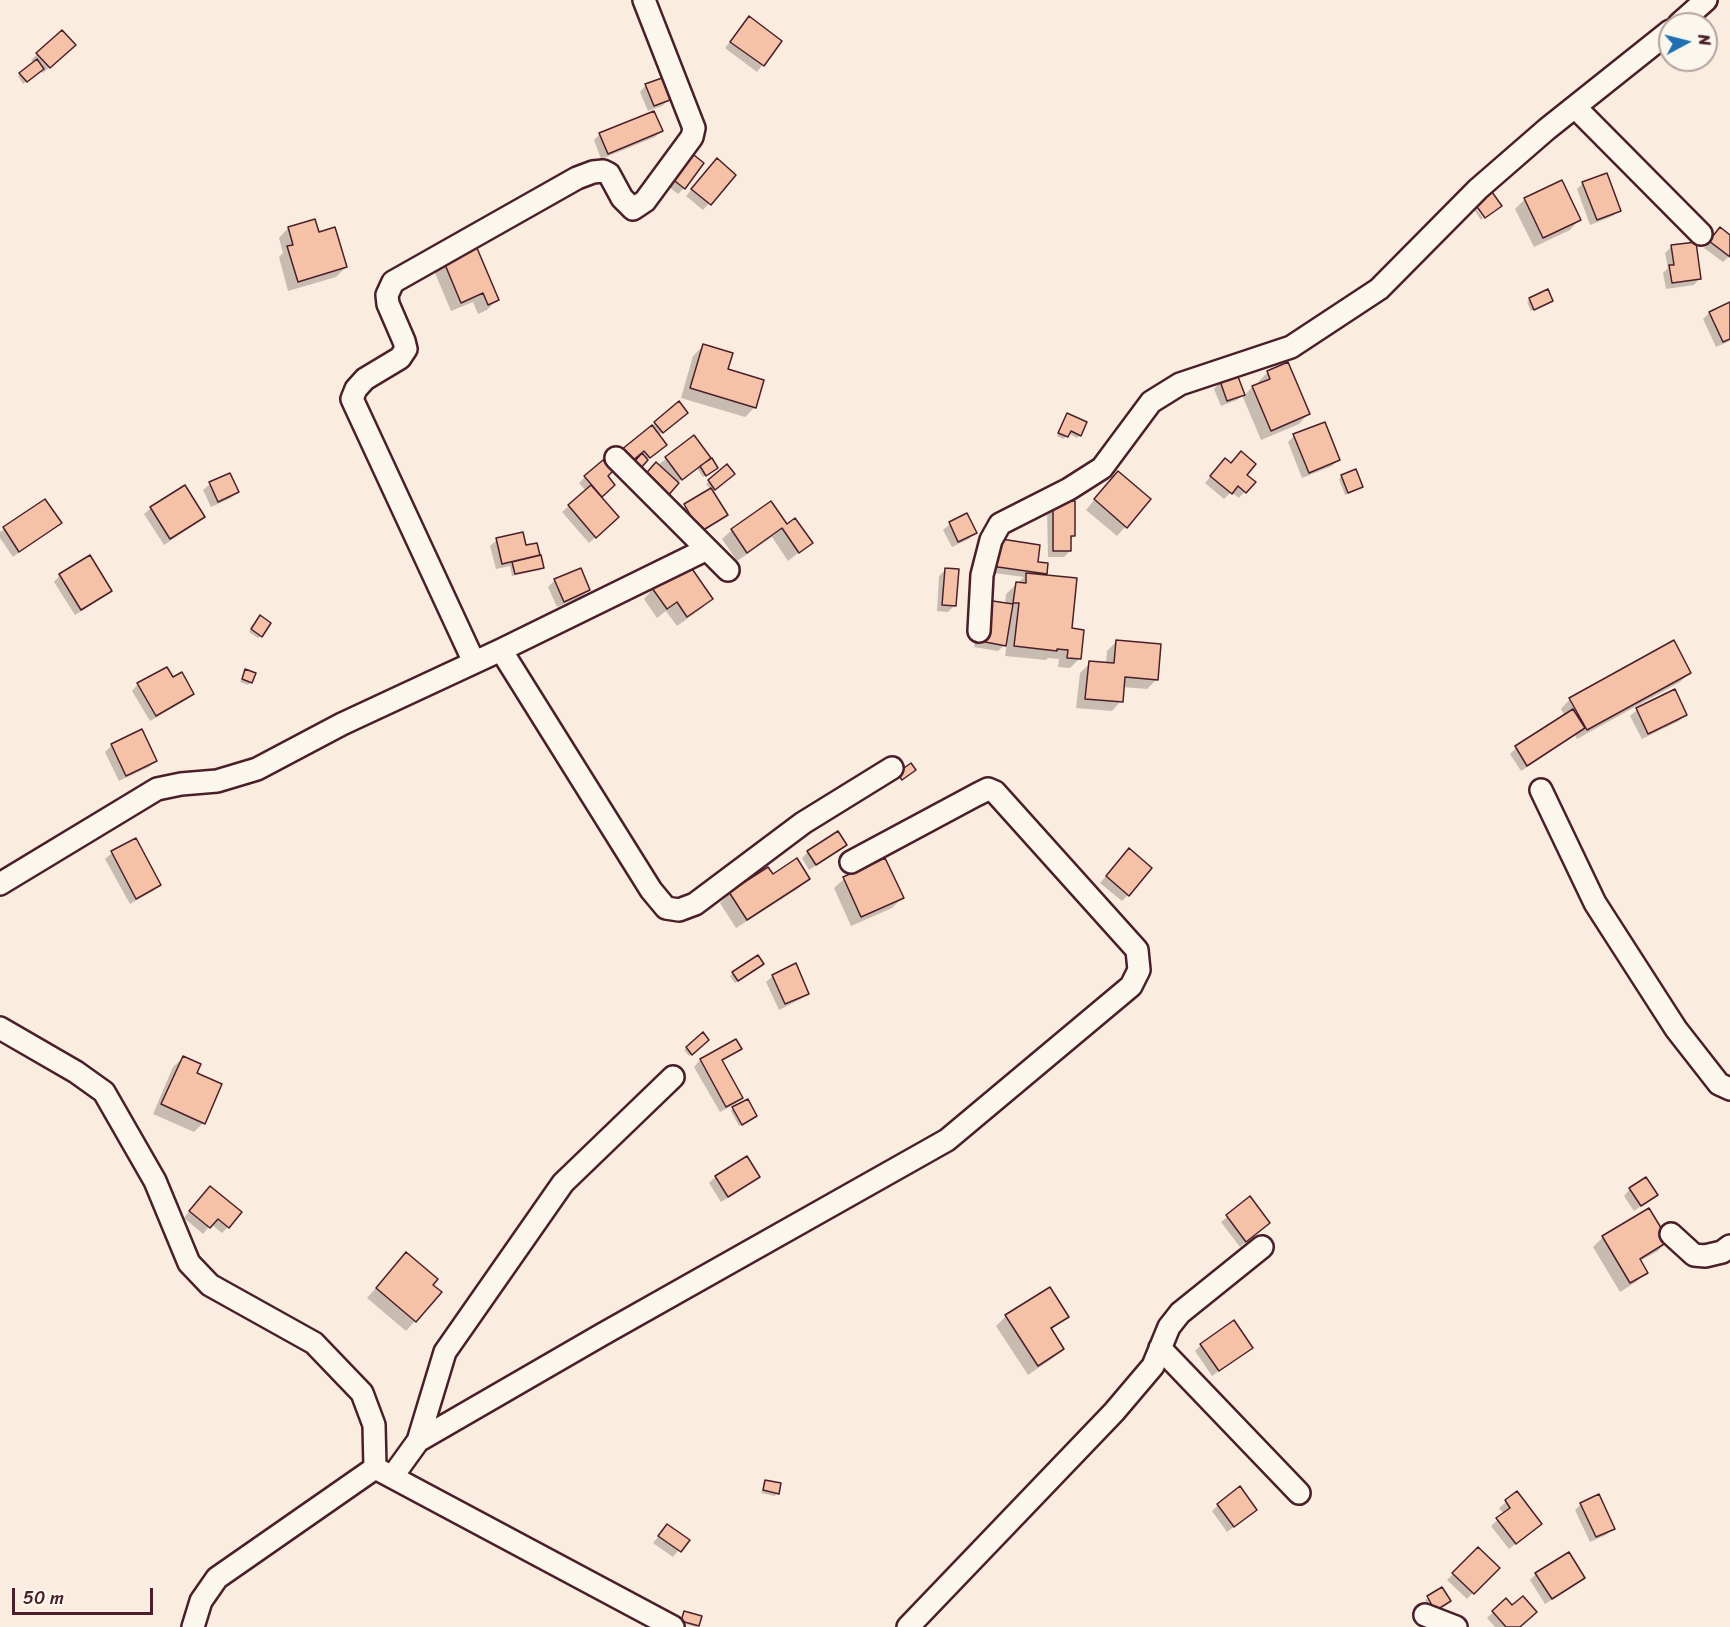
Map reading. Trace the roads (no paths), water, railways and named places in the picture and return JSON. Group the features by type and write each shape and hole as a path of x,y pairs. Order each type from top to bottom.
{"street":[{"path":"474,662 352,399 356,389 365,379 400,358 406,349 388,304 387,295 393,282 577,178 593,172 603,171 609,174 622,198 633,209 645,201 692,137 694,128 644,0"},
{"path":"1692,12 1706,0"},
{"path":"979,631 982,575 991,540 1000,524 1069,489 1102,468 1151,402 1180,384 1291,347 1379,289 1478,189 1658,41"},
{"path":"1575,107 1701,234"},
{"path":"616,458 729,570"},
{"path":"0,884 157,789 217,781 257,769 342,724 501,650 707,549"},
{"path":"501,650 651,890 666,908 679,910 695,904 803,823 892,768"},
{"path":"193,1627 201,1601 217,1578 384,1472 418,1441 947,1140 1131,986 1139,970 1137,950 995,792 988,789 851,862"},
{"path":"1541,790 1595,903 1676,1029 1719,1084 1730,1089"},
{"path":"0,1028 76,1072 104,1092 155,1181 189,1263 210,1285 314,1343 362,1394 374,1425 384,1472 673,1627"},
{"path":"418,1441 445,1352 563,1183 673,1077"},
{"path":"1671,1234 1694,1255 1706,1256 1722,1252 1730,1246"},
{"path":"908,1627 1114,1412 1153,1366 1169,1327 1180,1313 1262,1247"},
{"path":"1160,1348 1299,1493"},
{"path":"1425,1615 1456,1627"}]}
